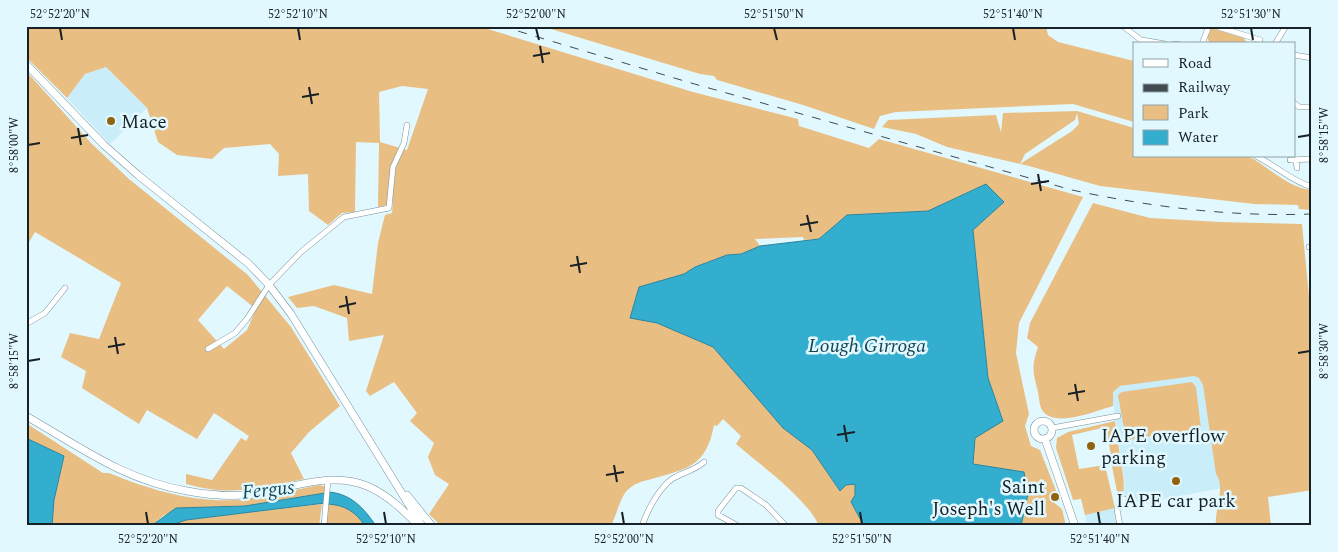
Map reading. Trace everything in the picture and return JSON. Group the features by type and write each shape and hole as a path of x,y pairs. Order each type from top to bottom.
{"main road":[{"path":"26,64 104,145 236,254 269,285 291,314 373,446 418,526"},
{"path":"26,416 121,472 152,484 178,490 237,495 328,480 346,481 366,486 387,497 407,504 432,526"},
{"path":"1045,421 1052,428 1051,435 1045,439 1035,434 1036,424 1045,421"},
{"path":"1045,439 1075,526"},
{"path":"407,504 422,526"}],"street":[{"path":"1123,26 1143,42"},
{"path":"1204,42 1209,26"},
{"path":"1215,26 1260,40"},
{"path":"1276,42 1286,26"},
{"path":"1251,42 1252,37"},
{"path":"1139,39 1155,42"},
{"path":"1296,55 1312,58"},
{"path":"1296,105 1299,107 1312,106"},
{"path":"208,349 235,333 247,320 269,285 301,252 344,217 389,208 393,167 404,143 407,125"},
{"path":"1260,158 1274,165 1300,184 1312,187"},
{"path":"1297,168 1293,160 1312,159"},
{"path":"26,324 46,313 66,288"},
{"path":"1052,428 1118,416"},
{"path":"642,526 646,515 672,479 695,470 704,462"},
{"path":"324,526 328,480"},
{"path":"738,526 718,515 718,511 736,488 741,488 766,505 786,526"},
{"path":"1120,526 1117,509 1124,499"}],"shaded area":[{"path":"106,67 147,108 110,144 67,98 85,74"},
{"path":"1204,371 1222,488 1133,505 1124,499 1123,490 1125,486 1111,388"},
{"path":"1115,508 1118,526 1087,526 1085,515"}],"green space":[{"path":"26,26 478,26 693,92 798,119 799,126 869,148 879,139 1083,197 1019,323 1016,353 1029,414 1025,426 1031,446 1040,450 1057,493 1051,500 1062,509 1066,526 1021,526 1025,510 1024,472 973,464 975,438 1003,420 988,378 973,230 1004,202 986,184 928,211 847,215 819,239 804,240 803,237 755,239 760,246 741,254 727,255 695,267 684,274 639,288 630,318 657,323 713,347 783,428 812,450 839,490 846,485 855,484 855,495 851,503 864,526 819,526 813,515 794,493 736,444 741,436 723,419 717,426 714,425 706,450 692,464 673,473 638,483 627,490 611,526 441,526 429,514 449,484 435,475 428,457 434,443 410,421 417,413 394,382 370,396 366,391 384,335 349,341 347,318 314,306 297,308 288,297 334,285 372,294 378,243 385,215 392,213 393,200 387,205 378,207 379,143 356,142 355,212 342,213 328,225 309,211 308,174 278,176 279,154 270,144 224,148 212,159 177,155 158,142 147,108 106,67 85,74 67,98 26,57","holes":["402,86 428,89 407,150 380,142 379,92"]},
{"path":"541,26 1046,26 1048,35 1058,42 1133,61 1133,122 1073,104 896,112 880,116 874,129 803,105 717,80 714,76 700,74"},
{"path":"1211,28 1244,38 1246,42 1209,42 1207,37"},
{"path":"26,71 91,143 129,179 248,275 291,327 340,406 309,432 291,453 304,479 259,488 231,491 186,484 186,474 212,480 241,438 246,441 249,436 214,413 197,439 147,410 139,424 82,388 86,371 61,357 70,333 99,339 121,283 35,232 26,247","holes":["227,286 256,309 247,330 224,349 198,320"]},
{"path":"1077,111 1133,128 1133,158 1251,158 1287,181 1312,190 1312,210 1299,209 1298,205 1254,204 1100,186 1029,166 1020,164 947,147 916,134 882,127 888,120 996,115 1001,132 1003,113","holes":["1077,113 1079,124 1072,131 1020,164 1025,154 1075,120"]},
{"path":"1093,203 1150,218 1302,224 1312,328 1312,490 1268,497 1271,526 1216,526 1220,485 1216,474 1203,385 1199,378 1194,376 1120,386 1113,392 1113,406 1085,415 1054,418 1046,414 1041,408 1034,369 1034,360 1038,347 1027,338 1030,323"},
{"path":"1192,382 1196,387 1201,429 1126,440 1118,395 1122,392"},
{"path":"1115,421 1120,456 1111,456 1106,427 1072,435 1079,469 1105,465 1115,508 1085,515 1081,499 1073,500 1056,448 1057,438 1068,432"},
{"path":"26,423 103,473 109,473 144,486 180,496 199,499 236,500 263,497 320,485 325,487 325,493 245,506 207,507 164,515 151,526 52,526 54,500 64,456 26,438"},
{"path":"1111,461 1121,462 1124,488 1119,502"},
{"path":"322,504 319,526 168,526 186,520"},
{"path":"328,504 350,510 365,526 326,526"}],"water":[{"name":"Lough Girroga","path":"986,184 1004,202 973,230 988,378 1003,421 975,438 973,464 1024,472 1028,494 1021,526 864,526 851,502 855,495 855,484 846,485 840,491 812,450 783,428 713,347 657,323 630,318 639,287 684,274 695,267 727,255 741,254 760,246 819,239 847,215 928,211"},
{"path":"26,438 64,456 54,500 52,526 26,526"},
{"path":"329,492 337,493 356,503 367,513 376,526 365,526 350,510 328,504"},
{"path":"325,493 325,503 186,520 168,526 151,526 176,508 245,506"}],"railway":[{"path":"501,26 691,83 1072,190 1191,210 1251,214 1312,214"}],"place":[{"name":"Mace","path":"111,121"},
{"name":"IAPE overflow parking","path":"1091,446"},
{"name":"IAPE car park","path":"1176,481"},
{"name":"Saint Joseph's Well","path":"1055,497"}],"water label":[{"name":"Fergus","path":"268,489"}]}
